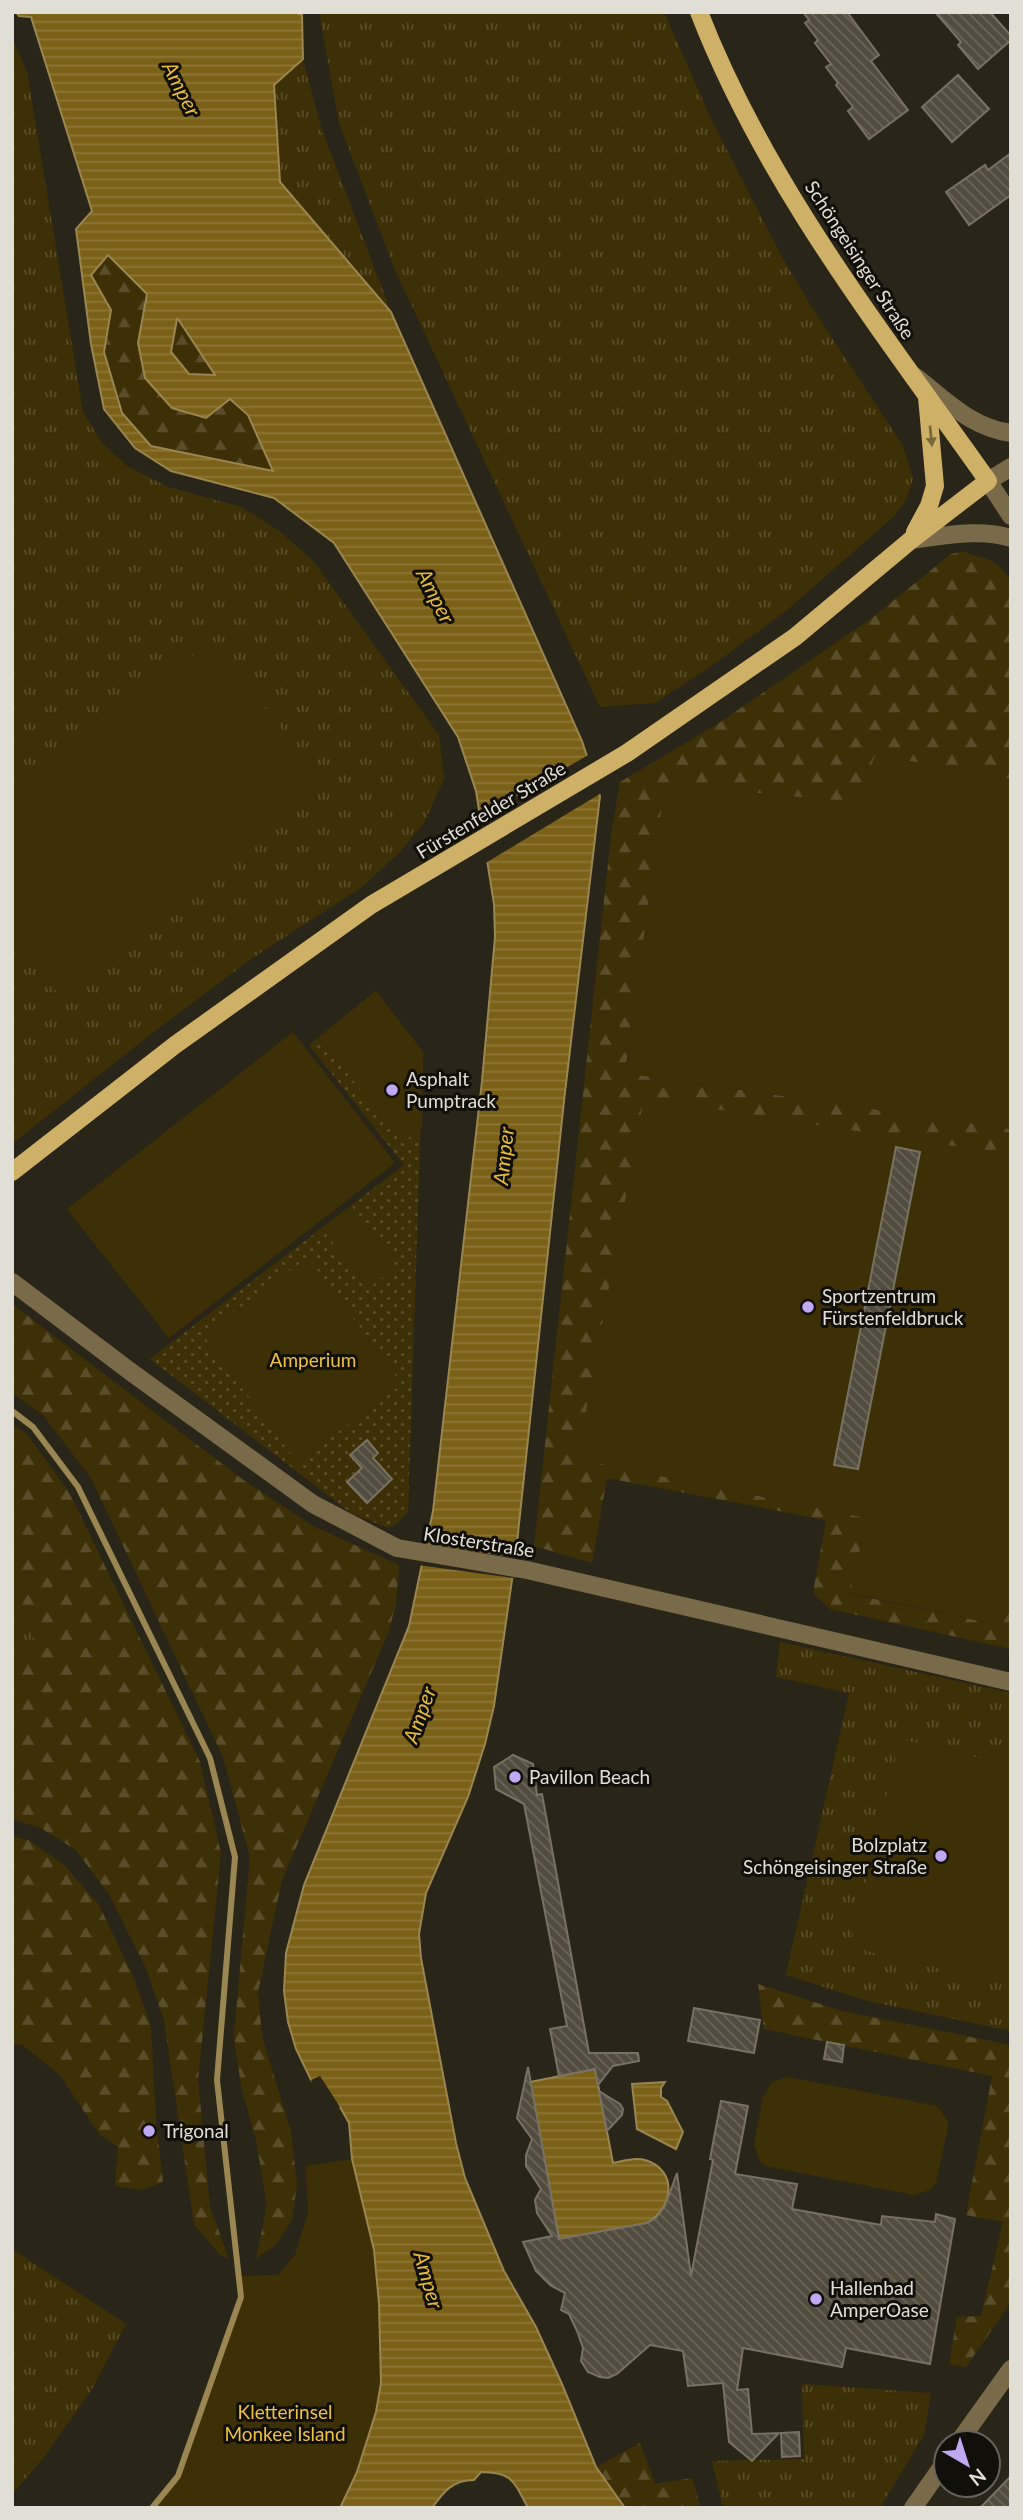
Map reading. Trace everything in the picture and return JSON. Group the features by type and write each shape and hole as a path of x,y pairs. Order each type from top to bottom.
{"main road":[{"name":"Schöngeisinger Straße","path":"699,12 740,102 796,204 864,310 988,481"},
{"path":"911,540 929,506 935,486 927,397"},
{"name":"Fürstenfelder Straße","path":"12,1172 176,1045 371,905 608,765 795,637 911,540 988,481"}],"street":[{"path":"908,370 974,422 998,432 1011,433"},
{"path":"988,481 1011,467"},
{"name":"Schöngeisinger Straße","path":"988,481 1011,516"},
{"path":"911,540 980,533 1011,538"},
{"name":"Klosterstraße","path":"12,1282 131,1373 313,1504 397,1548 514,1569 1011,1682"},
{"path":"968,2429 1011,2369"},
{"path":"913,2508 932,2481"}],"green space":[{"path":"319,12 664,12 712,121 782,257 903,446 913,478 907,499 892,518 787,610 717,662 655,703 600,707 395,270 339,123"},
{"path":"12,38 27,72 83,412 102,443 127,466 168,487 241,507 278,530 314,562 439,735 444,779 425,821 399,853 362,887 254,957 12,1144"},
{"path":"303,59 321,127 391,312 280,182 274,85"},
{"path":"108,255 147,294 138,343 146,378 230,398 248,415 274,472 151,446 121,413 104,352 111,310 90,275"},
{"path":"178,318 216,375 189,374 171,352"},
{"path":"965,551 993,562 1011,581 1011,779 876,755 858,803 665,784 625,1073 1011,1129 1011,1155 644,1099 578,1459 867,1518 851,1594 999,1625 1011,1576 1011,1649 830,1609 813,1593 826,1520 607,1478 592,1563 534,1546 611,836 620,782 716,725 872,618 951,554"},
{"path":"213,640 324,784 54,991 12,936 12,794"},
{"path":"875,755 1011,779 1011,1129 625,1073 665,784 858,803"},
{"name":"Amperium","path":"376,991 423,1052 408,1512 394,1526 386,1527 351,1513 150,1359 404,1165 309,1045"},
{"name":"Asphalt Pumptrack","path":"376,991 423,1052 422,1128 402,1143 319,1037"},
{"path":"293,1032 395,1163 169,1338 67,1209"},
{"name":"Sportzentrum Fürstenfeldbruck","path":"644,1098 1011,1155 1011,1576 1000,1625 850,1593 867,1518 577,1459"},
{"path":"353,1207 397,1267 367,1289 323,1229"},
{"path":"308,1257 402,1384 297,1462 203,1335"},
{"path":"12,1304 242,1479 313,1526 399,1565 396,1603 389,1631 282,1880 258,1992 262,2036 291,2132 297,2184 292,2220 275,2246 256,2258 267,2206 256,2140 241,2086 234,2036 250,1857 223,1757 91,1478 43,1415 12,1393"},
{"path":"12,1424 27,1434 70,1494 200,1762 221,1853 198,2080 210,2207 229,2259 220,2255 194,2224 164,2020 145,1966 110,1896 76,1850 41,1828 12,1819 12,1677 37,1646 12,1578"},
{"path":"12,1578 37,1646 12,1677"},
{"path":"780,1642 1011,1693 1011,2031 868,2001 786,1975 849,1693 776,1677"},
{"name":"Bolzplatz Schöngeisinger Straße","path":"900,1739 1011,1765 1011,1985 850,1947"},
{"path":"12,1836 28,1840 64,1865 99,1905 133,1976 151,2027 156,2121 163,2182 141,2190 115,2186 118,2147 99,2134 61,2076 23,2045 12,2044"},
{"path":"758,1984 842,2011 1011,2045 1011,2302 966,2367 949,2364 957,2317 981,2316 1003,2222 966,2215 992,2076 764,2029"},
{"path":"788,2077 937,2106 947,2119 948,2127 936,2183 930,2190 914,2195 765,2166 759,2160 754,2144 763,2097 772,2082"},
{"name":"Kletterinsel Monkee Island","path":"352,2159 374,2250 379,2303 381,2383 376,2412 357,2472 340,2508 152,2508 178,2476 241,2298 239,2276 278,2275 295,2255 308,2213 306,2166"},
{"path":"12,2249 126,2324 92,2389 44,2457 15,2491 12,2490"},
{"path":"802,2384 931,2393 924,2435 880,2508 723,2508 712,2461 804,2459"},
{"path":"640,2443 655,2484 692,2478 701,2508 625,2508 596,2467"}],"water":[{"path":"16,12 294,12 302,15 303,59 274,85 280,182 391,312 582,741 600,796 516,1552 494,1706 468,1797 426,1893 419,1934 421,1958 465,2178 504,2271 536,2327 562,2384 596,2467 625,2508 528,2508 511,2480 500,2474 481,2472 474,2480 460,2482 450,2488 432,2508 340,2508 357,2472 376,2412 381,2383 379,2303 374,2250 352,2159 349,2123 340,2107 311,2080 296,2049 288,2022 284,1991 286,1953 304,1885 409,1626 433,1511 482,1081 495,937 494,904 476,791 458,737 334,543 274,498 171,471 135,448 104,409 91,344 76,229 92,211 31,17 19,16","holes":["108,255 147,294 138,343 145,378 172,408 206,418 230,399 248,415 273,471 151,446 122,413 104,352 111,310 91,275","178,319 215,375 189,374 171,352"]},
{"path":"595,2069 613,2163 637,2159 656,2165 667,2181 667,2200 656,2217 647,2223 559,2239 530,2082"},
{"path":"665,2082 661,2088 661,2097 667,2101 683,2132 676,2149 637,2129 632,2084"}],"pier":[{"path":"590,754 603,792 484,864 477,819"},
{"path":"422,1544 516,1558 513,1578 418,1565"},
{"path":"320,2076 340,2107 336,2109 316,2089 311,2080"}],"building":[{"path":"803,12 847,12 879,55 871,61 908,110 869,139 848,111 853,107 826,67 831,64 815,43 818,40 805,23 809,20"},
{"path":"935,12 990,12 1011,36 1011,40 978,69 958,45 961,42"},
{"path":"958,75 989,109 952,142 922,107"},
{"path":"1011,153 1011,195 969,225 946,192 985,165 988,170"},
{"path":"896,1147 920,1152 858,1469 834,1465"},
{"path":"367,1440 378,1453 373,1458 392,1479 367,1503 347,1482 362,1468 350,1455"},
{"path":"513,1755 533,1764 537,1795 542,1794 589,2053 638,2053 639,2061 613,2066 598,2085 595,2069 559,2076 550,2029 567,2026 524,1804 496,1789 494,1767"},
{"path":"694,2008 760,2020 754,2053 688,2041"},
{"path":"827,2042 844,2045 842,2062 824,2059"},
{"name":"Hallenbad AmperOase","path":"528,2067 559,2239 647,2223 656,2218 665,2206 677,2173 691,2276 721,2101 748,2106 735,2174 797,2184 792,2209 881,2225 882,2216 935,2222 936,2214 955,2219 930,2364 846,2348 842,2367 743,2348 737,2390 748,2389 752,2434 779,2433 752,2461 729,2442 723,2383 688,2386 683,2351 650,2345 617,2374 608,2378 588,2372 581,2361 583,2348 577,2331 569,2314 561,2310 565,2293 550,2285 536,2271 523,2242 552,2236 537,2213 535,2200 541,2189 526,2166 526,2155 532,2139 517,2118"},
{"path":"599,2091 620,2104 623,2109 622,2115 607,2131"},
{"path":"799,2432 800,2456 782,2457 781,2433"},
{"path":"1011,2476 1011,2508 980,2508 989,2499 1002,2499 1002,2485"}],"waterway":[{"name":"Amper","path":"12,1411 33,1427 78,1487 210,1758 235,1857 217,2080 241,2297 178,2476 152,2508"}],"place":[{"name":"Asphalt Pumptrack","path":"392,1090"},
{"name":"Sportzentrum Fürstenfeldbruck","path":"808,1307"},
{"name":"Pavillon Beach","path":"515,1777"},
{"name":"Bolzplatz Schöngeisinger Straße","path":"941,1856"},
{"name":"Trigonal","path":"149,2131"},
{"name":"Hallenbad AmperOase","path":"816,2299"}]}
